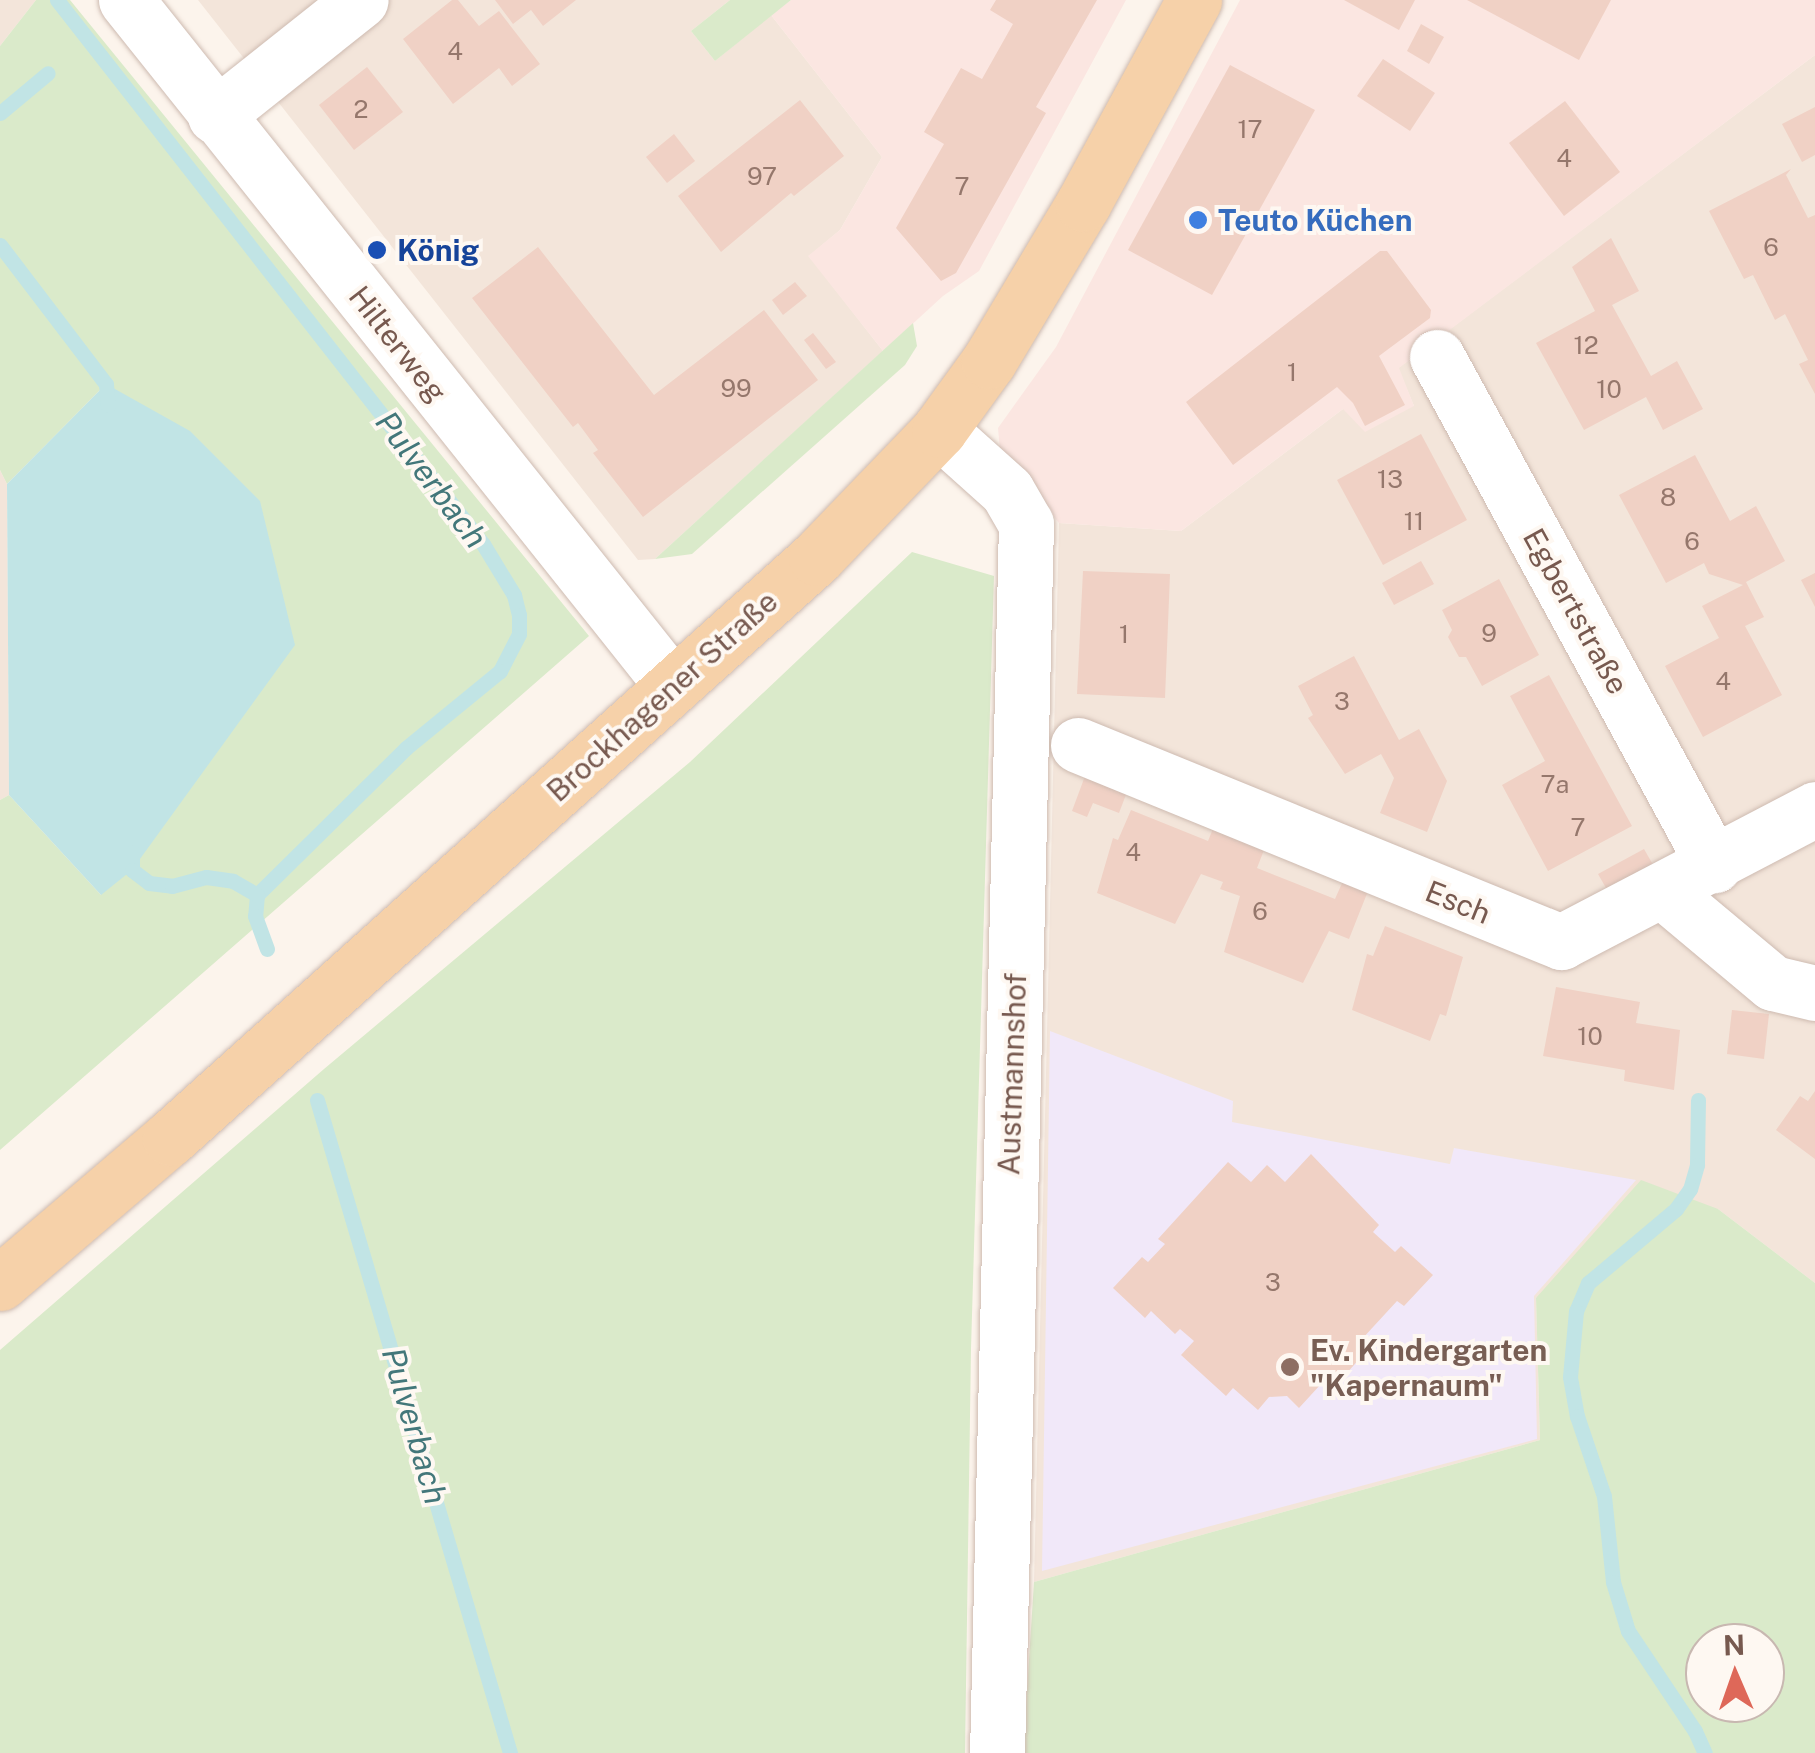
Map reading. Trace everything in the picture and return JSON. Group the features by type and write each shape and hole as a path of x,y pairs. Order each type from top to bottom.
{"main road":[{"name":"Brockhagener Straße","path":"0,1282 185,1124 816,558 939,430 989,360 1083,204 1194,0"}],"street":[{"name":"Hilterweg","path":"126,0 672,685"},
{"path":"215,116 361,0"},
{"name":"Egbertstraße","path":"1438,356 1714,865"},
{"name":"Austmannshof","path":"939,430 1007,491 1026,524 997,1753"},
{"name":"Esch","path":"1078,745 1562,942 1664,892"},
{"path":"1815,809 1664,892 1773,983 1815,994"}],"shaded area":[{"path":"0,0 36,0 0,46"},
{"path":"198,0 730,0 691,31 715,61 771,15 882,157 840,230 809,256 883,351 655,559 638,560"},
{"path":"791,0 1126,0 979,271 943,296 883,351 808,256 840,230 882,157 771,15"},
{"path":"1240,0 1815,0 1815,55 1399,368 1414,406 1365,432 1343,409 1181,531 1059,523 1000,451 998,428 1056,347"},
{"path":"1815,55 1815,1283 1718,1209 1536,1298 1540,1440 1034,1582 1059,523 1181,531 1343,409 1414,406 1398,368"},
{"path":"0,470 7,484 9,795 0,800"},
{"name":"Ev. Kindergarten \"Kapernaum\"","path":"1050,1031 1233,1101 1232,1122 1450,1164 1454,1148 1636,1180 1534,1296 1537,1439 1042,1571"}],"green space":[{"path":"36,0 70,0 589,636 0,1150 0,800 9,795 101,895 106,384 7,484 0,470 0,46"},
{"path":"730,0 791,0 715,61 691,31"},
{"path":"913,323 917,346 905,365 692,554 655,559"},
{"path":"912,552 994,576 971,1349 965,1753 0,1753 0,1350 324,1069 690,762"},
{"path":"1641,1180 1718,1209 1815,1283 1815,1753 1023,1753 1034,1582 1540,1440 1536,1298"}],"water":[{"path":"106,384 190,431 260,501 295,645 132,870 101,895 9,795 7,484"}],"building":[{"path":"452,0 458,0 479,26 499,11 540,64 512,86 499,68 453,104 403,39"},
{"path":"495,0 576,0 543,26 531,10 513,24"},
{"path":"996,0 1097,0 1036,107 1046,113 956,273 941,281 896,228 944,144 924,132 961,68 982,79 1013,24 990,10"},
{"path":"1344,0 1415,0 1399,30"},
{"path":"1467,0 1611,0 1579,60"},
{"path":"1421,24 1444,37 1429,64 1407,51"},
{"path":"1383,59 1435,93 1410,131 1357,96"},
{"path":"1230,65 1315,110 1212,295 1128,250"},
{"path":"367,67 403,112 354,150 319,105"},
{"path":"800,100 844,156 794,196 791,193 721,252 678,196"},
{"path":"1565,101 1620,172 1564,216 1509,143"},
{"path":"1815,107 1815,155 1802,162 1782,124"},
{"path":"674,134 695,161 667,183 646,157"},
{"path":"1791,169 1786,175 1808,218 1815,215 1815,394 1799,364 1808,360 1785,314 1775,320 1753,275 1744,279 1709,211"},
{"path":"1611,238 1639,291 1612,305 1651,376 1677,361 1703,409 1663,430 1646,397 1584,430 1536,343 1595,311 1572,267"},
{"path":"538,247 654,395 764,310 818,380 643,517 593,453 598,450 578,423 573,427 472,298"},
{"path":"1380,251 1387,251 1431,310 1430,318 1379,356 1405,405 1365,426 1353,403 1337,387 1233,465 1186,402"},
{"path":"795,282 807,296 783,315 772,300"},
{"path":"813,333 836,362 826,369 804,340"},
{"path":"1421,434 1467,520 1383,565 1337,480"},
{"path":"1695,455 1730,521 1756,506 1785,561 1746,582 1764,617 1745,626 1782,695 1703,737 1665,666 1719,638 1702,606 1743,585 1709,574 1704,563 1666,583 1619,495"},
{"path":"1421,561 1434,584 1394,605 1382,583"},
{"path":"1083,571 1170,574 1165,698 1077,694"},
{"path":"1815,573 1815,607 1801,580"},
{"path":"1499,579 1539,655 1482,686 1466,657 1459,657 1448,637 1452,630 1442,610"},
{"path":"1354,656 1399,740 1419,729 1447,781 1427,832 1380,813 1394,778 1381,754 1345,774 1308,718 1313,715 1298,686"},
{"path":"1549,675 1632,826 1548,871 1502,785 1545,761 1510,696"},
{"path":"1085,776 1127,792 1119,813 1093,803 1087,817 1072,811"},
{"path":"1131,810 1208,841 1215,824 1264,850 1257,868 1335,899 1343,881 1368,891 1349,939 1329,931 1303,983 1224,952 1240,896 1220,889 1223,882 1201,874 1175,924 1097,893 1113,838 1118,840"},
{"path":"1644,849 1656,870 1610,895 1598,874"},
{"path":"1385,926 1463,957 1446,1016 1440,1014 1430,1041 1352,1010 1367,954 1373,956"},
{"path":"1556,987 1640,1002 1636,1023 1680,1030 1674,1090 1624,1081 1625,1070 1543,1056"},
{"path":"1732,1010 1769,1014 1764,1059 1727,1054"},
{"path":"1815,1091 1815,1159 1776,1130 1800,1096 1808,1101"},
{"path":"1311,1154 1379,1225 1373,1232 1395,1252 1401,1246 1433,1275 1404,1306 1397,1301 1362,1339 1370,1347 1330,1392 1321,1384 1299,1408 1287,1396 1269,1397 1258,1410 1233,1388 1226,1396 1181,1355 1194,1341 1180,1329 1175,1334 1151,1311 1145,1318 1113,1288 1142,1257 1148,1262 1165,1244 1158,1239 1228,1162 1251,1182 1267,1165 1285,1182"}],"waterway":[{"name":"Pulverbach","path":"57,0 483,544 514,595 519,615 519,634 500,671 406,748 257,895 255,916 267,949"},
{"path":"0,113 48,73"},
{"path":"0,245 106,384 108,405"},
{"path":"132,852 132,870 149,883 172,886 206,877 233,881 257,895"},
{"name":"Pulverbach","path":"317,1100 510,1753"},
{"path":"1698,1100 1697,1165 1690,1189 1676,1209 1588,1283 1576,1311 1570,1377 1577,1416 1604,1496 1613,1582 1628,1631 1695,1731 1705,1753"}],"place":[{"name":"Teuto Küchen","path":"1198,220"},
{"name":"König","path":"377,250"},
{"name":"Ev. Kindergarten \"Kapernaum\"","path":"1290,1367"}]}
